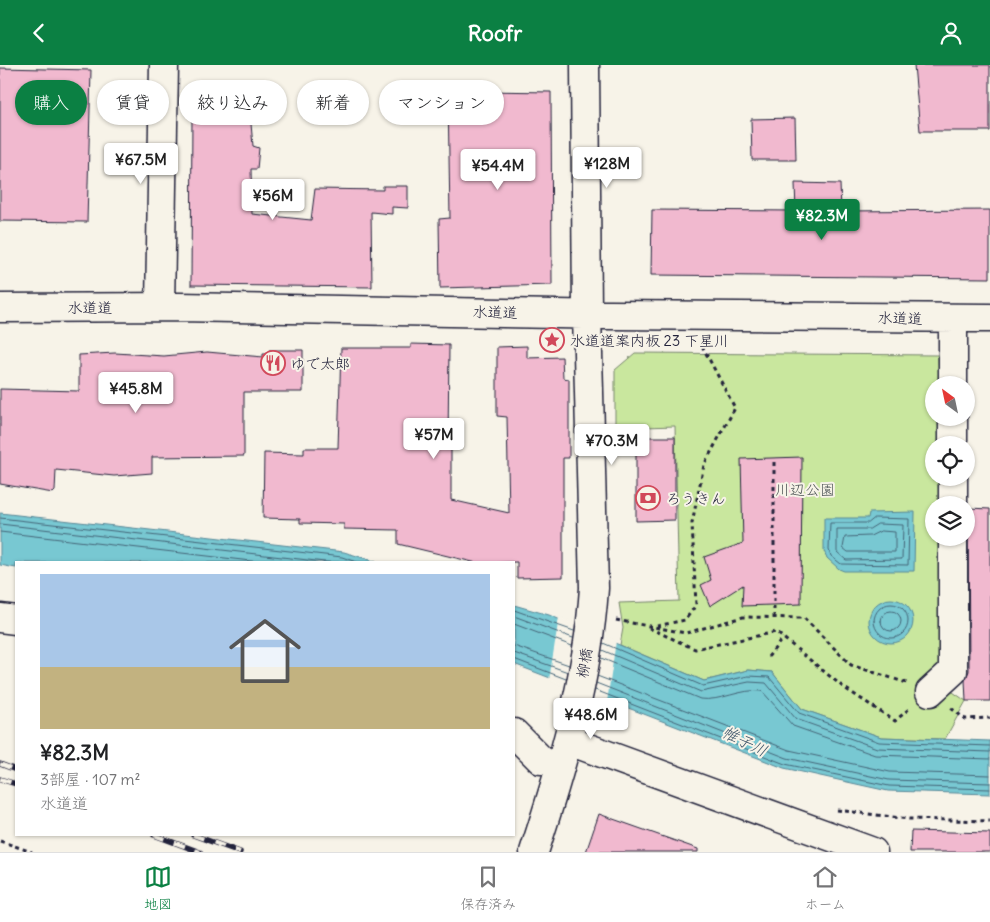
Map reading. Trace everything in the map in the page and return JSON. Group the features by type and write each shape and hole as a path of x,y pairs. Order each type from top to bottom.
{"street":[{"path":"160,307 164,65"},
{"name":"柳橋","path":"534,852 569,741 604,618 593,578 587,314 585,65"},
{"name":"水道道","path":"0,308 160,307 990,318"},
{"path":"953,318 953,376"},
{"path":"930,692 953,671 953,546"},
{"path":"0,618 15,620"},
{"path":"515,734 541,759"},
{"path":"569,741 873,852"}],"path":[{"path":"654,627 686,620 696,605 692,523 704,465 735,408 697,336"},
{"path":"774,458 774,618"},
{"path":"604,618 686,633 743,617 804,618 851,665 930,692 966,719 990,718"},
{"path":"644,625 694,649 776,632 843,687 895,721"},
{"path":"768,657 783,638"},
{"path":"828,807 909,819 990,821"},
{"path":"0,841 32,852"}],"green space":[{"name":"川辺公園","path":"635,353 938,355 939,376 925,376 925,426 939,426 940,436 925,436 925,486 940,486 940,496 925,496 925,546 941,546 947,688 966,701 945,739 881,737 802,709 772,672 748,670 704,681 620,645 623,628 619,603 679,601 675,426 615,428 615,370"}],"water":[{"path":"915,512 914,571 844,571 827,558 824,551 824,518 868,518 869,513"},
{"path":"0,513 344,552 374,561 15,561 15,568 0,565"},
{"path":"891,599 903,603 909,609 913,621 909,633 903,639 891,643 879,639 873,633 869,621 873,609 879,603"},
{"name":"帷子川","path":"515,605 549,615 704,681 748,670 772,672 802,709 881,737 990,741 990,794 888,791 784,768 515,664"}],"pier":[{"path":"559,617 616,641 607,702 549,680"}],"building":[{"path":"914,65 990,65 990,131 920,131"},
{"path":"0,68 91,70 87,222 0,221"},
{"path":"504,91 551,92 552,285 440,288 439,219 450,218 448,125 504,125"},
{"path":"795,118 796,160 752,160 751,119"},
{"path":"192,125 251,125 253,146 259,148 257,169 251,169 252,214 311,220 315,189 383,190 383,186 408,186 408,208 392,207 392,214 371,212 372,287 191,285"},
{"path":"795,183 840,184 841,211 990,210 990,278 651,275 652,210 796,211"},
{"path":"411,344 449,345 448,442 451,446 451,500 509,513 507,417 497,416 497,347 527,346 527,358 562,357 563,378 569,379 569,458 563,458 563,577 517,578 517,562 515,561 469,561 398,544 398,530 344,529 344,524 300,523 300,519 263,518 264,453 304,454 304,448 338,448 341,348 411,348"},
{"path":"269,350 303,350 303,392 244,392 244,456 152,457 152,473 114,476 56,470 55,491 53,493 0,484 0,389 79,391 79,355 115,353 164,356 207,352 263,357 263,354 270,354"},
{"path":"636,437 675,437 675,520 636,521"},
{"path":"802,457 801,604 742,606 743,585 710,606 701,585 711,580 704,557 743,543 741,459"},
{"path":"975,508 990,509 990,701 966,701 965,680 969,671 968,546 975,546"},
{"path":"599,814 698,849 698,852 586,852"},
{"path":"911,831 990,833 990,852 910,852"}],"railway":[{"path":"0,764 15,770"},
{"path":"0,779 15,784"},
{"path":"157,836 200,852"},
{"path":"196,836 240,852"}],"place":[{"name":"水道道案内板 23 下星川","path":"552,340"},
{"name":"ゆで太郎","path":"273,363"},
{"name":"ろうきん","path":"648,498"}]}
